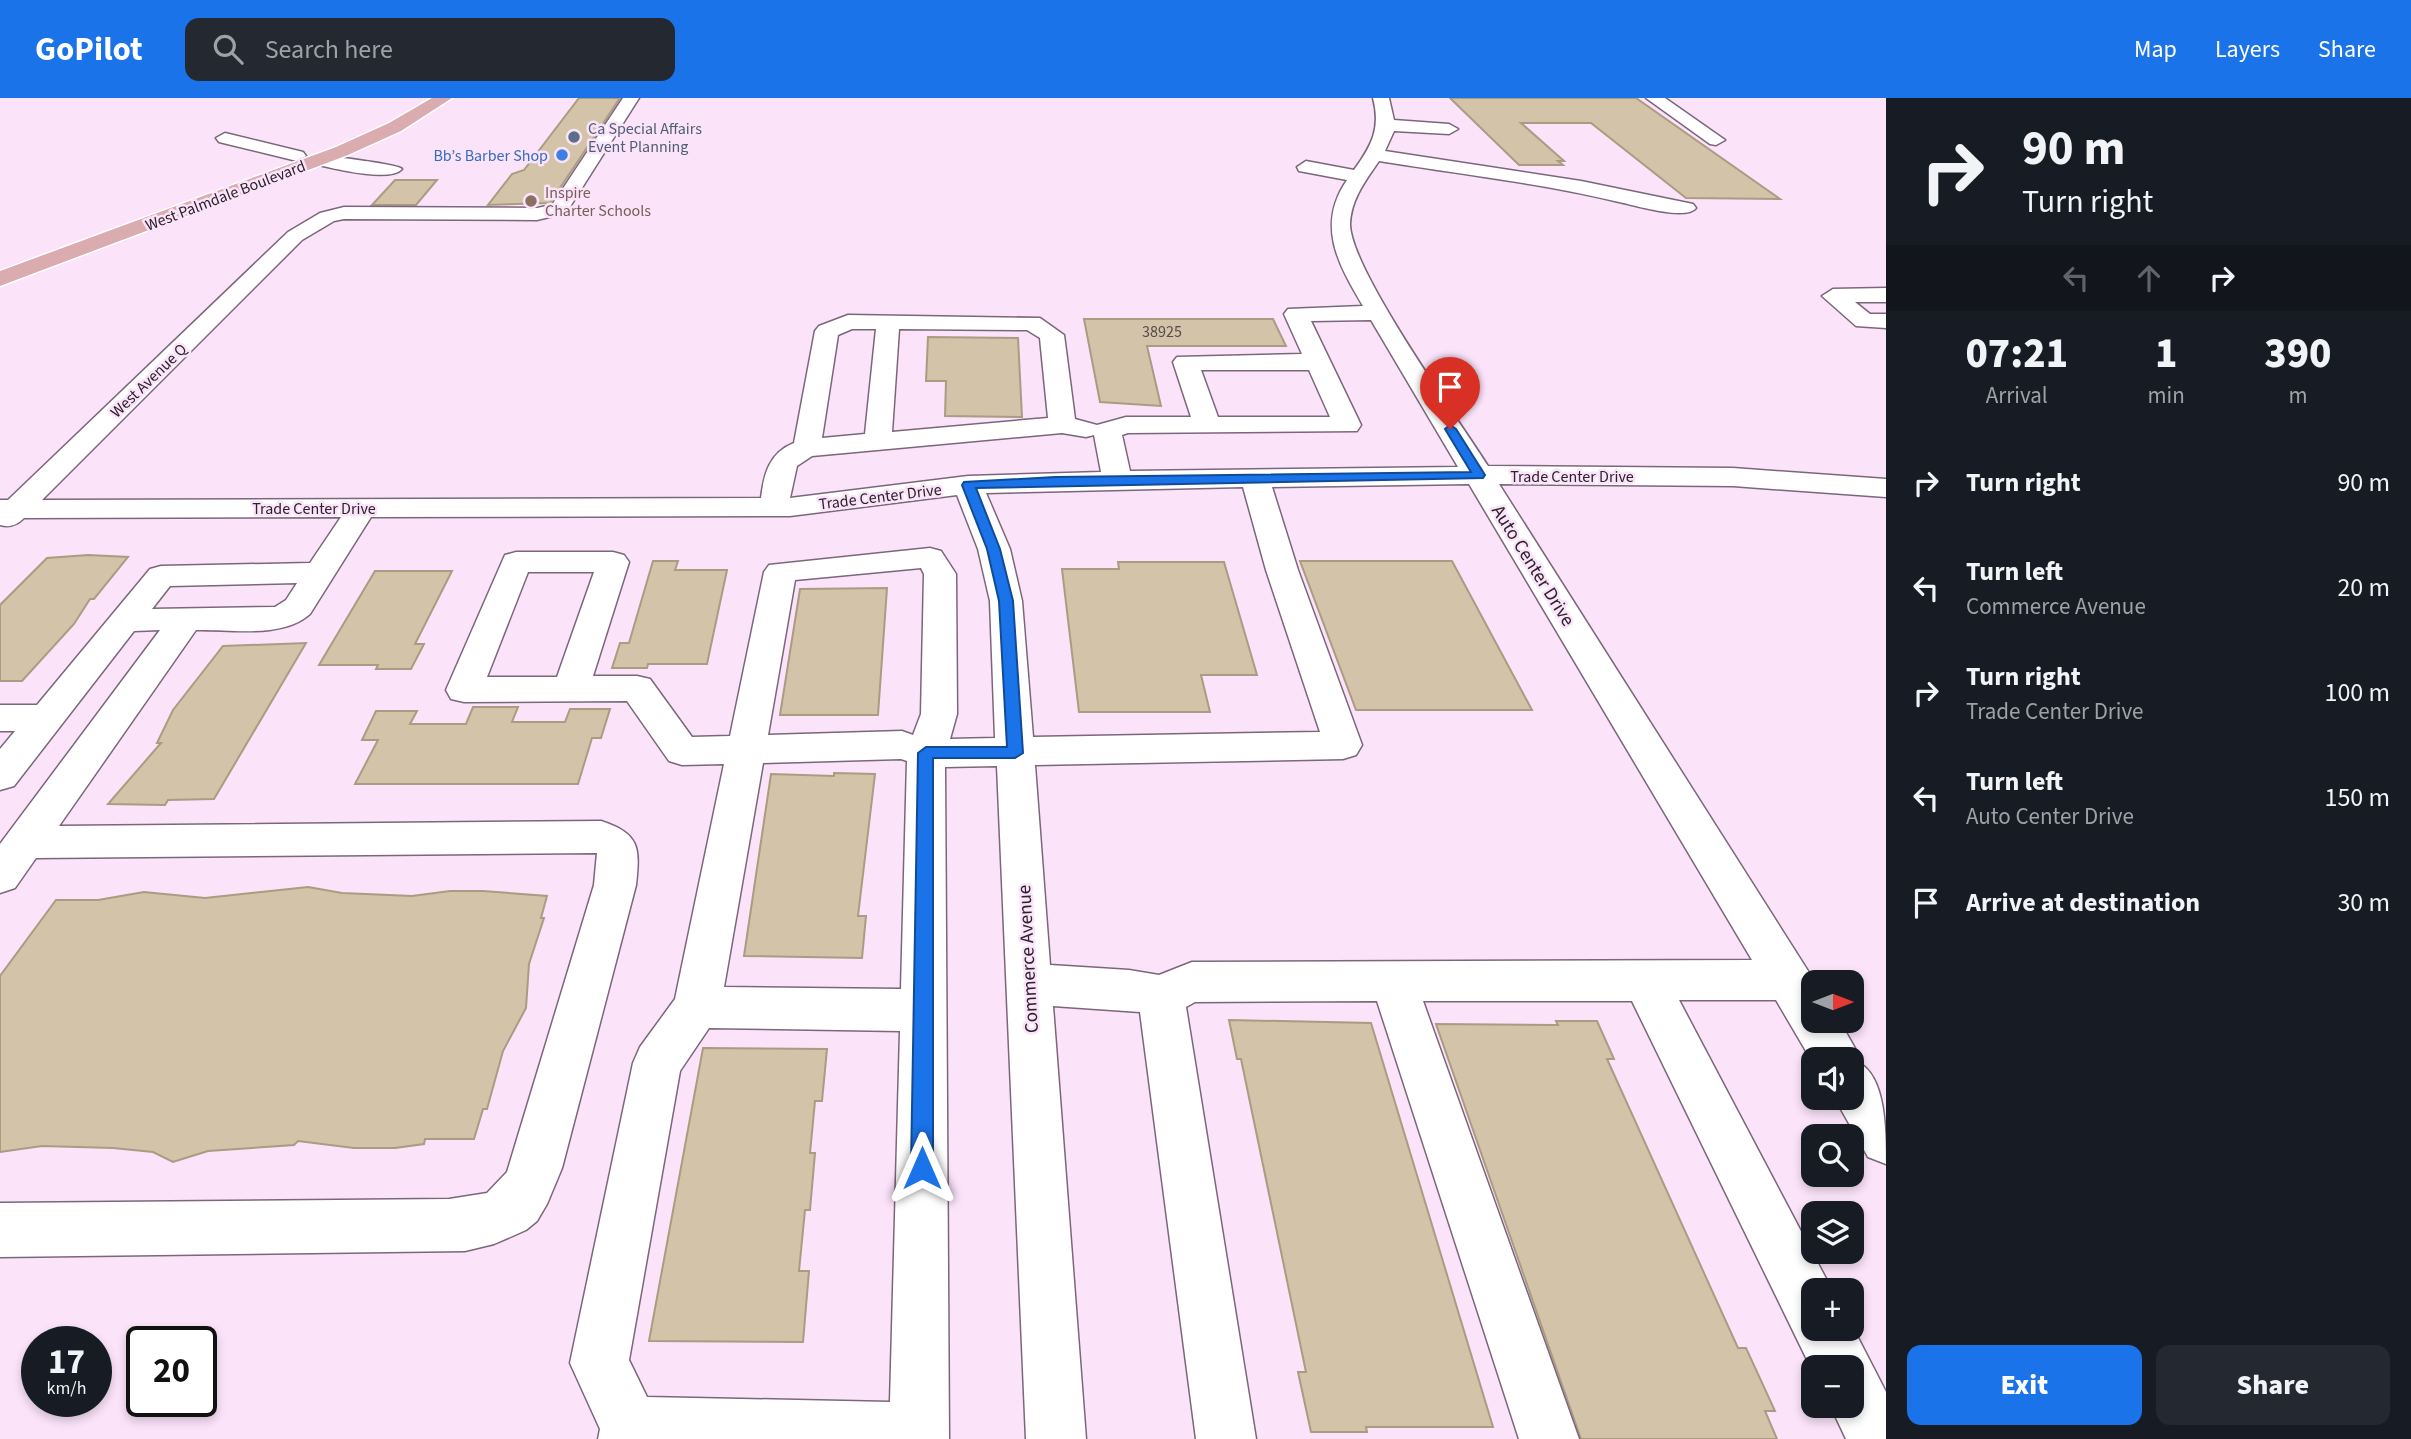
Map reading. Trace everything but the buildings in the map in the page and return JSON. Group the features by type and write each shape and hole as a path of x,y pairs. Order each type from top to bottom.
{"main road":[{"name":"West Palmdale Boulevard","path":"0,262 297,156 362,130 420,98"},
{"name":"West Palmdale Boulevard","path":"0,279 320,160 394,127 444,98"},
{"path":"297,156 320,160"}],"street":[{"name":"West Avenue Q","path":"5,514 295,236 327,217 344,214 537,214 559,209 632,98"},
{"path":"1654,98 1717,140"},
{"path":"1383,111 1449,129"},
{"name":"Auto Center Drive","path":"1383,111 1367,166 1350,190 1340,214 1341,241 1353,271 1801,1001"},
{"path":"225,138 297,156"},
{"path":"320,160 360,168 393,169 354,158 342,151"},
{"path":"1306,167 1367,166 1581,187 1654,204 1686,208"},
{"path":"1886,295 1833,296 1875,321 1886,338"},
{"path":"774,507 782,463 793,453 807,449 1062,425 1107,433 1126,425 1348,425 1297,314 1379,313"},
{"path":"807,449 828,331 848,322 1032,323 1044,327 1052,335 1062,425"},
{"path":"878,442 888,323"},
{"path":"1207,425 1186,362 1318,362"},
{"path":"1107,433 1117,480"},
{"name":"Trade Center Drive","path":"5,514 362,508 774,507 968,485 1255,478 1479,475 1732,477 1886,488"},
{"path":"571,689 613,562 516,562 464,690 571,689 637,688 682,751 902,745 926,753 1015,753 1343,745 1282,570 1255,478"},
{"name":"Commerce Avenue","path":"968,485 994,549 1006,601 1055,1439"},
{"path":"555,560 577,507"},
{"path":"125,620 275,618 290,614 298,607 362,508"},
{"path":"930,558 940,574 939,714 926,753 919,1436 629,1433 599,1363 657,1063 697,1006 744,749 780,572 930,558"},
{"path":"0,776 161,576 320,573"},
{"path":"12,859 186,619"},
{"path":"0,718 47,718"},
{"path":"0,1230 404,1227 462,1224 501,1216 520,1200 536,1168 615,885 619,852 611,841 601,837 12,859"},
{"path":"1644,979 1801,1287"},
{"path":"1028,984 1129,990 1161,996 1192,982 1788,980"},
{"path":"1393,981 1549,1439"},
{"path":"1161,996 1226,1439"},
{"path":"697,1006 923,1010"},
{"path":"1864,1103 1886,1139"},
{"path":"1864,1411 1878,1439"}],"place":[{"name":"Ca Special Affairs Event Planning","path":"574,137"},
{"name":"Bb’s Barber Shop","path":"562,155"},
{"name":"Inspire Charter Schools","path":"531,201"}],"route":[{"path":"922,1168 926,753 1015,753 1006,601 994,549 968,485 1055,481 1479,475 1450,429"}]}
